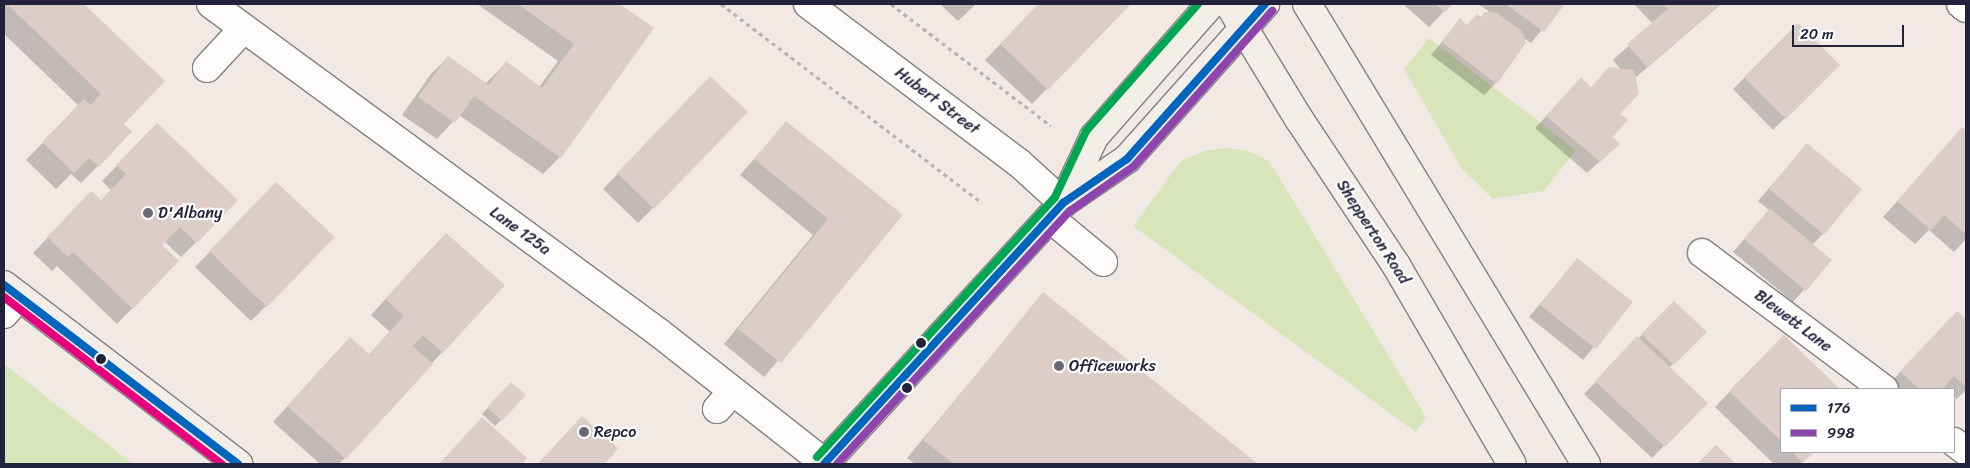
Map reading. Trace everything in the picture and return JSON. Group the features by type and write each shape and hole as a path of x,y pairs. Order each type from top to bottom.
{"main road":[{"path":"1056,210 1094,137 1211,4"},
{"name":"Shepperton Road","path":"1229,4 1396,265 1512,464"},
{"path":"825,464 1056,210 1127,159 1265,4"},
{"path":"1307,4 1586,464"},
{"path":"9,298 238,464"}],"street":[{"name":"Lane 125a","path":"211,4 725,400 825,464"},
{"name":"Hubert Street","path":"808,4 1018,162 1056,210 1103,262"},
{"path":"1961,4 1966,8"},
{"path":"207,68 244,28"},
{"name":"Blewett Lane","path":"1702,253 1883,388"},
{"path":"1955,443 1966,451"}],"path":[{"path":"721,4 982,203"},
{"path":"891,4 1051,126"}],"green space":[{"path":"1429,38 1576,150 1544,191 1493,199 1462,169 1404,69"},
{"path":"1227,148 1248,151 1269,161 1426,417 1416,432 1133,226 1181,161 1204,151"},
{"path":"4,364 133,464 4,464"}],"building":[{"path":"7,4 84,4 165,81 124,124 132,131 99,167 89,158 74,173 42,142 84,99 91,105 101,94"},
{"path":"518,4 620,4 654,28 561,158 474,96 455,123 418,97 448,56 489,85 506,61 542,88 574,44"},
{"path":"1038,4 1131,4 1048,90 1000,44"},
{"path":"1435,4 1453,4 1445,12"},
{"path":"1506,4 1563,4 1564,5 1544,32"},
{"path":"1663,4 1720,4 1647,67 1627,44 1668,9"},
{"path":"1484,12 1495,12 1522,31 1526,43 1497,84 1442,42 1460,18 1467,25 1477,14 1481,17"},
{"path":"1798,23 1840,65 1786,119 1744,77"},
{"path":"1609,67 1634,70 1639,94 1620,114 1628,120 1613,137 1620,144 1600,162 1546,116 1581,77 1591,87"},
{"path":"710,76 748,112 654,209 617,173"},
{"path":"786,121 903,215 781,363 738,329 828,219 754,159"},
{"name":"D'Albany","path":"157,123 238,200 197,243 180,227 162,245 179,261 133,309 73,252 68,257 47,237 91,191 101,200 126,174 116,165"},
{"path":"1962,127 1966,130 1966,234 1944,215 1931,230 1897,201"},
{"path":"1807,143 1862,189 1824,235 1769,189"},
{"path":"276,182 335,237 267,307 209,251"},
{"path":"1770,208 1832,260 1806,291 1744,239"},
{"path":"446,233 505,285 443,353 423,335 413,346 433,364 346,459 287,406 350,337 369,354 404,316 385,299"},
{"path":"1577,258 1633,302 1596,349 1540,305"},
{"name":"Officeworks","path":"1043,292 1258,464 954,464 923,440"},
{"path":"1674,301 1707,332 1674,365 1641,334"},
{"path":"1957,311 1966,319 1966,387 1954,376 1943,388 1918,388 1900,371"},
{"path":"1784,335 1839,388 1780,388 1780,440 1729,391"},
{"path":"1637,336 1708,403 1665,447 1595,381"},
{"path":"511,382 526,395 502,421 487,407"},
{"name":"Repco","path":"582,416 618,448 613,455 604,464 538,464"},
{"path":"482,417 527,458 522,464 439,464"},
{"path":"1716,445 1736,464 1697,464"},
{"path":"1793,453 1813,453 1803,463"}],"transit line":[{"path":"817,457 1055,197 1086,131 1198,4"},
{"name":"176","path":"824,464 1063,203 1127,159 1265,4"},
{"name":"998","path":"837,464 1070,211 1134,166 1272,11"},
{"name":"176","path":"4,285 238,464"},
{"path":"4,297 222,464"}],"place":[{"name":"D'Albany","path":"148,213"},
{"name":"Officeworks","path":"1059,366"},
{"name":"Repco","path":"584,432"}]}
